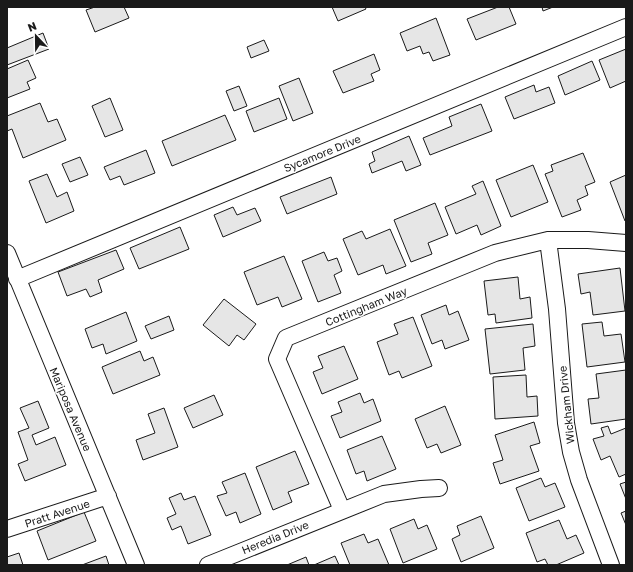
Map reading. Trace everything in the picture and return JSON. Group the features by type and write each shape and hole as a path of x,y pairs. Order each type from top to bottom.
{"street":[{"name":"Sycamore Drive","path":"17,279 626,27"},
{"name":"Cottingham Way","path":"342,510 277,359 286,338 495,253 548,240 588,240 626,243"},
{"name":"Wickham Drive","path":"548,240 557,309 566,423 571,452 579,480 611,565"},
{"name":"Mariposa Avenue","path":"7,253 136,565"},
{"name":"Heredia Drive","path":"208,565 384,494 439,488"},
{"name":"Pratt Avenue","path":"7,529 108,496"}],"building":[{"path":"95,7 124,7 129,18 95,32 86,10"},
{"path":"332,7 365,7 366,9 338,21"},
{"path":"498,7 509,7 516,24 476,40 467,19"},
{"path":"542,7 553,7 543,11"},
{"path":"436,18 450,55 433,61 429,52 423,54 420,46 407,51 400,33"},
{"path":"43,33 49,49 7,65 7,48"},
{"path":"264,40 269,51 251,58 247,47"},
{"path":"626,49 626,81 610,88 599,60"},
{"path":"374,54 380,70 371,74 374,81 343,93 333,71"},
{"path":"28,60 36,78 27,82 30,89 7,98 7,69"},
{"path":"592,61 600,80 565,95 558,76"},
{"path":"299,78 313,113 293,121 279,86"},
{"path":"534,85 536,92 549,87 555,103 514,119 505,97"},
{"path":"239,86 247,106 234,111 226,91"},
{"path":"110,98 123,130 105,137 92,106"},
{"path":"279,98 287,119 254,132 246,111"},
{"path":"40,103 48,122 57,119 66,140 23,158 12,129 7,131 7,116"},
{"path":"481,104 492,131 430,155 423,138 452,126 449,117"},
{"path":"225,115 236,140 172,166 162,141"},
{"path":"409,136 421,165 406,171 402,161 372,173 369,164 375,161 372,152"},
{"path":"146,150 155,173 124,185 120,176 110,180 104,167"},
{"path":"583,153 595,182 585,186 588,195 577,200 581,210 562,217 545,174 553,171 551,165"},
{"path":"80,157 88,175 70,182 62,164"},
{"path":"533,165 548,202 511,217 496,180"},
{"path":"47,174 57,197 67,192 74,211 46,223 29,181"},
{"path":"626,175 626,221 625,221 610,182"},
{"path":"331,177 337,194 287,214 280,197"},
{"path":"483,181 501,226 481,235 477,225 456,234 445,207 476,194 472,186"},
{"path":"435,203 448,235 428,243 432,254 411,262 394,220"},
{"path":"233,207 237,215 255,208 261,221 223,237 214,215"},
{"path":"180,227 189,249 139,269 130,248"},
{"path":"390,229 406,266 386,274 383,265 358,275 343,239 362,231 366,239"},
{"path":"116,250 124,269 98,280 102,292 90,297 86,289 67,296 58,272"},
{"path":"324,252 328,261 337,258 342,271 334,275 341,293 318,302 302,261"},
{"path":"284,256 302,299 282,307 278,297 257,305 244,272"},
{"path":"620,268 625,311 593,315 590,292 581,294 578,274"},
{"path":"518,277 520,299 530,297 532,318 496,323 495,314 488,315 484,281"},
{"path":"224,299 256,324 244,340 237,335 229,346 203,325"},
{"path":"446,305 449,315 458,311 469,340 445,349 442,340 432,344 421,315"},
{"path":"126,312 137,341 106,354 103,344 92,348 85,329"},
{"path":"169,316 174,330 151,339 145,326"},
{"path":"413,317 432,366 402,378 399,371 389,375 377,342 398,334 394,324"},
{"path":"602,322 604,336 621,334 625,362 587,367 582,324"},
{"path":"533,324 535,346 523,348 525,370 490,374 485,329"},
{"path":"344,346 358,379 322,394 313,372 323,368 318,356"},
{"path":"140,351 144,361 153,357 160,375 113,394 102,367"},
{"path":"626,370 626,419 591,424 588,399 599,398 596,374"},
{"path":"526,375 527,397 537,396 538,416 495,419 493,377"},
{"path":"360,393 364,403 373,399 381,421 340,438 331,416 342,412 338,402"},
{"path":"214,395 223,415 193,428 184,408"},
{"path":"38,401 49,428 32,435 36,445 55,437 66,465 25,481 18,464 28,460 18,432 29,428 20,408"},
{"path":"445,406 461,445 441,453 437,444 427,448 415,419"},
{"path":"164,408 178,447 143,460 136,440 155,433 148,414"},
{"path":"534,422 540,443 530,446 539,471 500,484 493,463 503,460 495,435"},
{"path":"608,426 611,434 626,428 626,474 619,477 610,456 601,460 593,439 604,436 601,428"},
{"path":"382,436 396,469 367,481 364,471 356,474 347,450"},
{"path":"295,451 309,484 288,492 292,502 273,510 256,467"},
{"path":"245,473 261,514 240,523 236,512 226,516 217,496 227,493 222,482"},
{"path":"541,478 545,487 555,483 565,507 529,521 516,488"},
{"path":"626,482 626,499 620,484"},
{"path":"181,493 184,500 195,496 211,535 188,544 181,526 172,530 167,518 176,514 169,498"},
{"path":"626,511 626,525 621,513"},
{"path":"84,512 96,541 48,560 37,531"},
{"path":"481,516 494,548 461,562 452,539 460,535 457,526"},
{"path":"414,519 418,529 427,525 437,549 403,563 390,529"},
{"path":"559,520 567,539 576,535 584,553 556,565 548,565 545,559 537,562 526,533"},
{"path":"364,534 368,543 378,539 389,565 350,565 341,543"},
{"path":"19,553 23,565 7,565 7,557"},
{"path":"106,556 109,565 82,565"},
{"path":"335,556 339,565 314,565"},
{"path":"306,557 309,565 287,565"}]}
